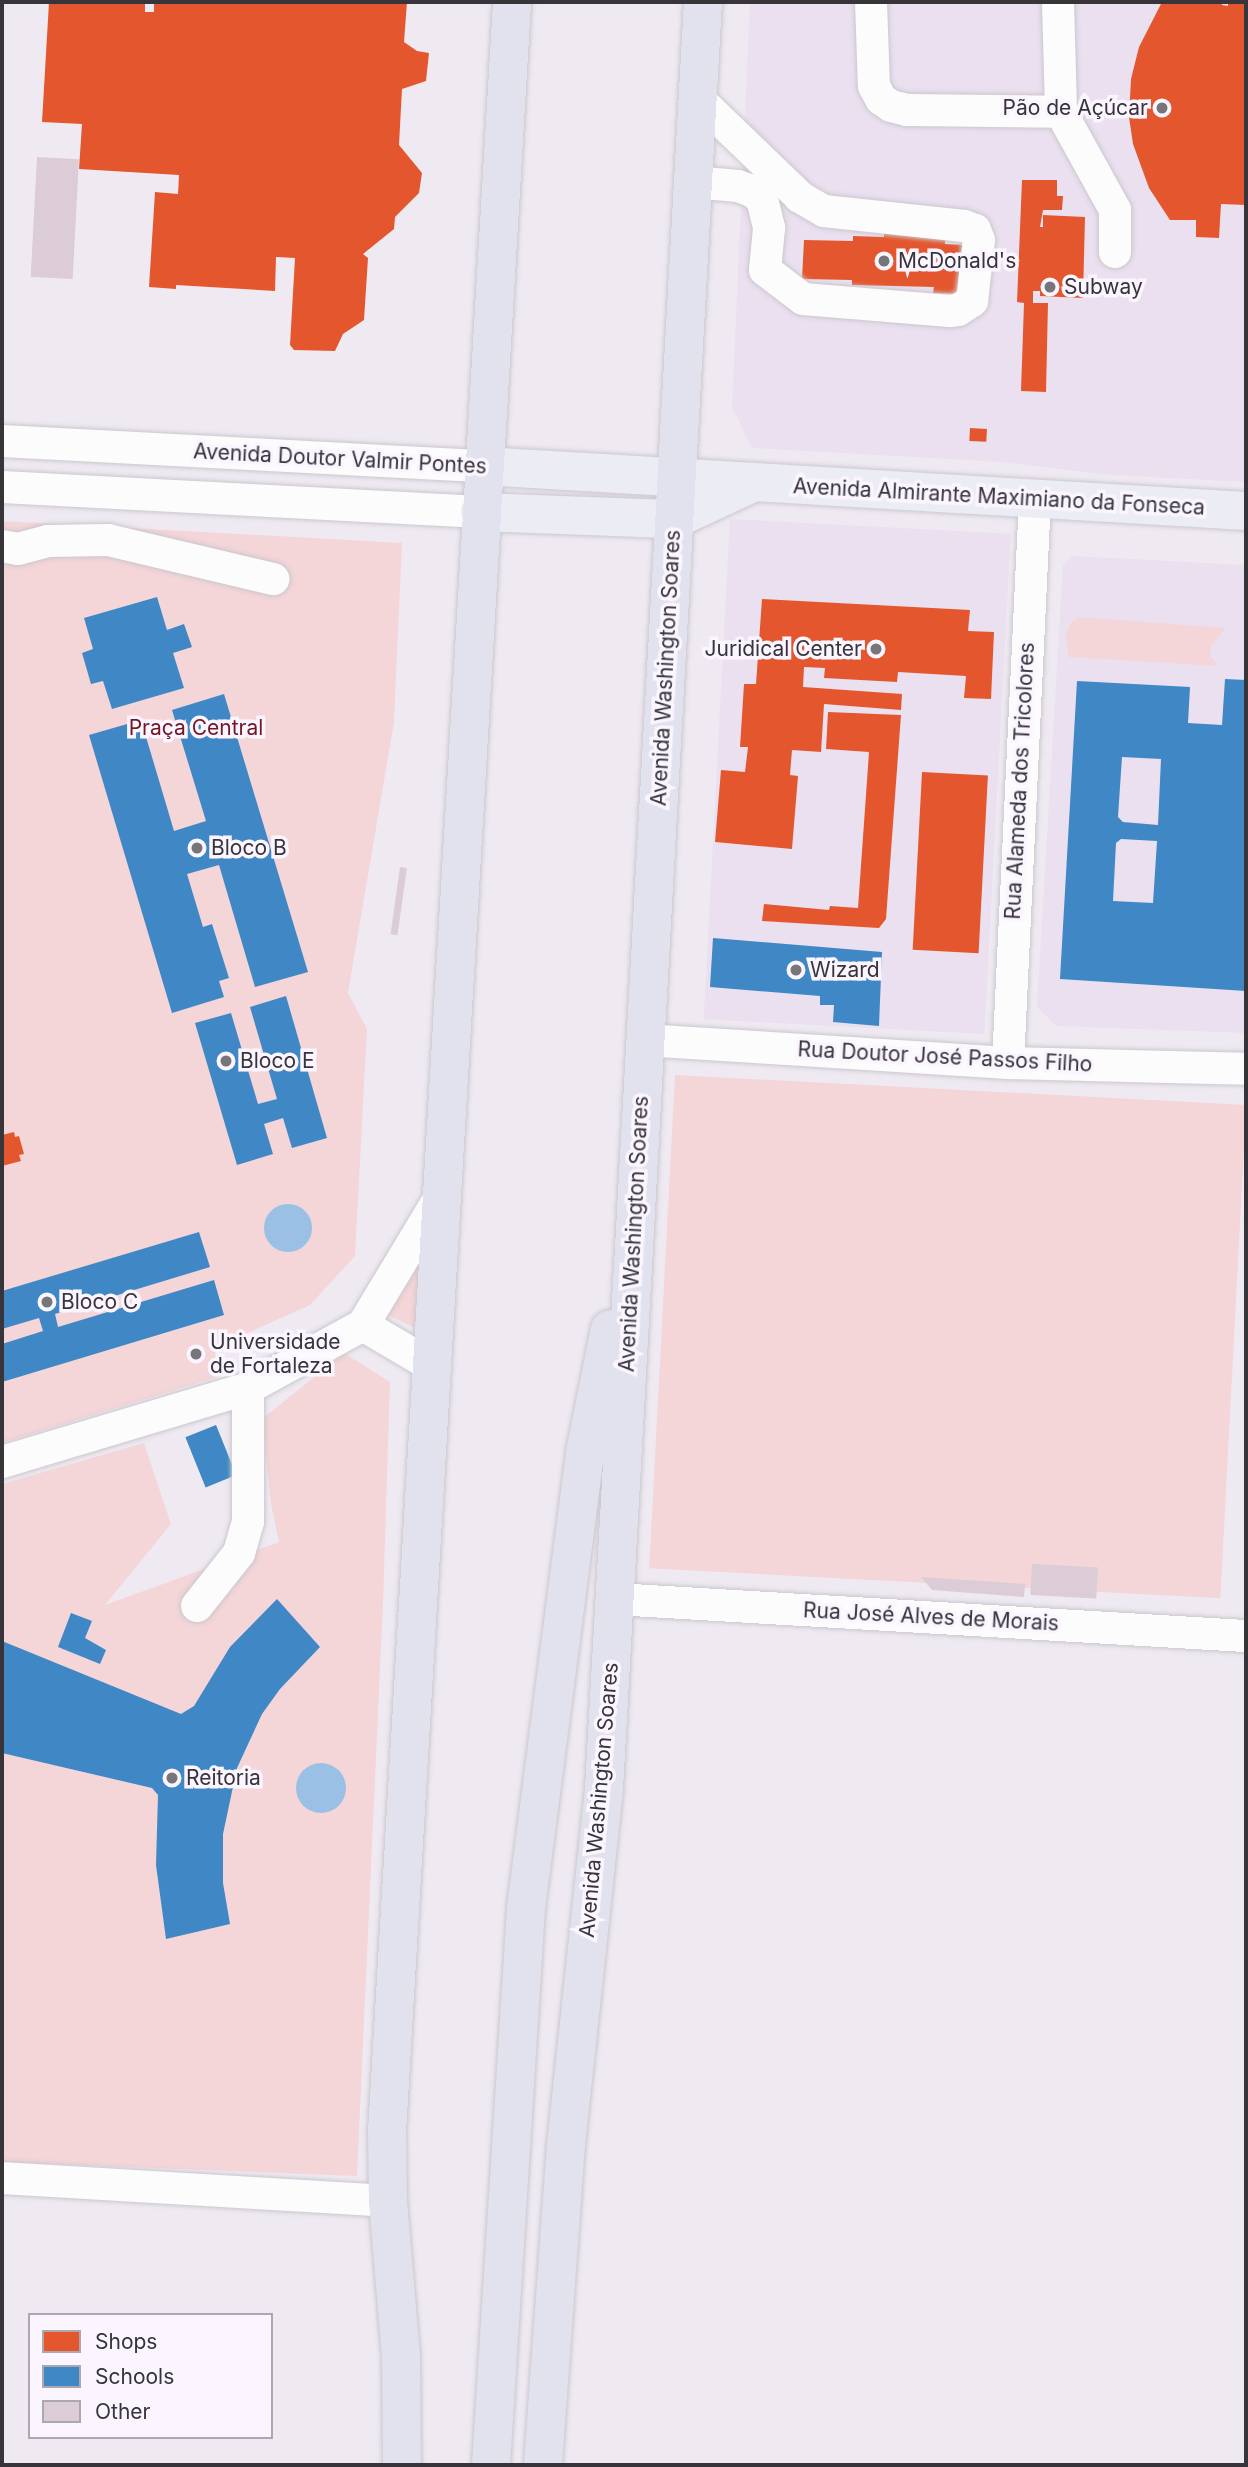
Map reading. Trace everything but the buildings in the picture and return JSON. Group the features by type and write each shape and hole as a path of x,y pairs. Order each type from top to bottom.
{"highway":[{"path":"402,2465 401,2356 388,2201 387,2132 512,2"},
{"name":"Avenida Washington Soares","path":"543,2465 566,2145 604,1789 703,2"},
{"path":"491,2465 526,1908 586,1448 636,1204"}],"main road":[{"name":"Avenida Doutor Valmir Pontes","path":"483,466 677,478"},
{"name":"Avenida Almirante Maximiano da Fonseca","path":"677,478 1246,510"},
{"name":"Avenida Almirante Maximiano da Fonseca","path":"675,519 752,483"},
{"path":"480,512 675,519"}],"street":[{"path":"871,2 874,86 880,99 891,106 907,110 1061,112"},
{"path":"1058,2 1061,112 1115,210 1115,252"},
{"path":"693,182 738,186 762,199 769,228 765,270 786,289 803,299 950,311 967,306 972,301 979,240 975,230 964,226 824,211 800,197 698,99"},
{"name":"Avenida Doutor Valmir Pontes","path":"2,441 483,466"},
{"path":"2,487 480,512"},
{"name":"Rua Alameda dos Tricolores","path":"1007,1063 1035,499"},
{"path":"7,555 61,540 108,540 273,579"},
{"name":"Rua Doutor José Passos Filho","path":"644,1040 1007,1063 1246,1069"},
{"path":"2,1462 248,1388 363,1325 443,1194"},
{"path":"363,1325 433,1367"},
{"path":"197,1606 239,1553 248,1522 248,1388"},
{"name":"Rua José Alves de Morais","path":"615,1599 1246,1636"},
{"path":"2,2178 388,2201"}],"shaded area":[{"path":"750,2 1246,2 1246,482 1110,475 1001,462 752,448 732,407"},
{"path":"730,519 1011,534 984,1034 704,1019"},
{"path":"1072,556 1246,565 1246,1033 1056,1026 1037,1007 1063,565"}],"green space":[{"name":"Praça Central","path":"2,521 402,543 394,722 348,993 367,1029 355,1256 310,1305 214,1348 220,1376 2,1443"},
{"path":"1078,617 1225,628 1210,648 1211,657 1218,666 1069,657 1066,635 1070,624"},
{"path":"675,1075 1246,1105 1220,1598 649,1568"},
{"path":"423,1253 422,1331 377,1310"},
{"path":"344,1353 390,1382 383,1604 357,2176 2,2162 2,1484 144,1443 171,1524 105,1605 279,1542 271,1504 262,1419"}],"water":[{"path":"288,1204 305,1211 312,1228 305,1245 288,1252 271,1245 264,1228 271,1211"},
{"path":"321,1763 339,1770 346,1788 339,1806 321,1813 303,1806 296,1788 303,1770"}],"place":[{"name":"Pão de Açúcar","path":"1162,108"},
{"name":"McDonald's","path":"884,261"},
{"name":"Subway","path":"1050,287"},
{"name":"Juridical Center","path":"876,649"},
{"name":"Bloco B","path":"197,848"},
{"name":"Wizard","path":"796,970"},
{"name":"Bloco E","path":"226,1061"},
{"name":"Bloco C","path":"47,1302"},
{"name":"Universidade de Fortaleza","path":"196,1354"},
{"name":"Reitoria","path":"172,1778"}]}
